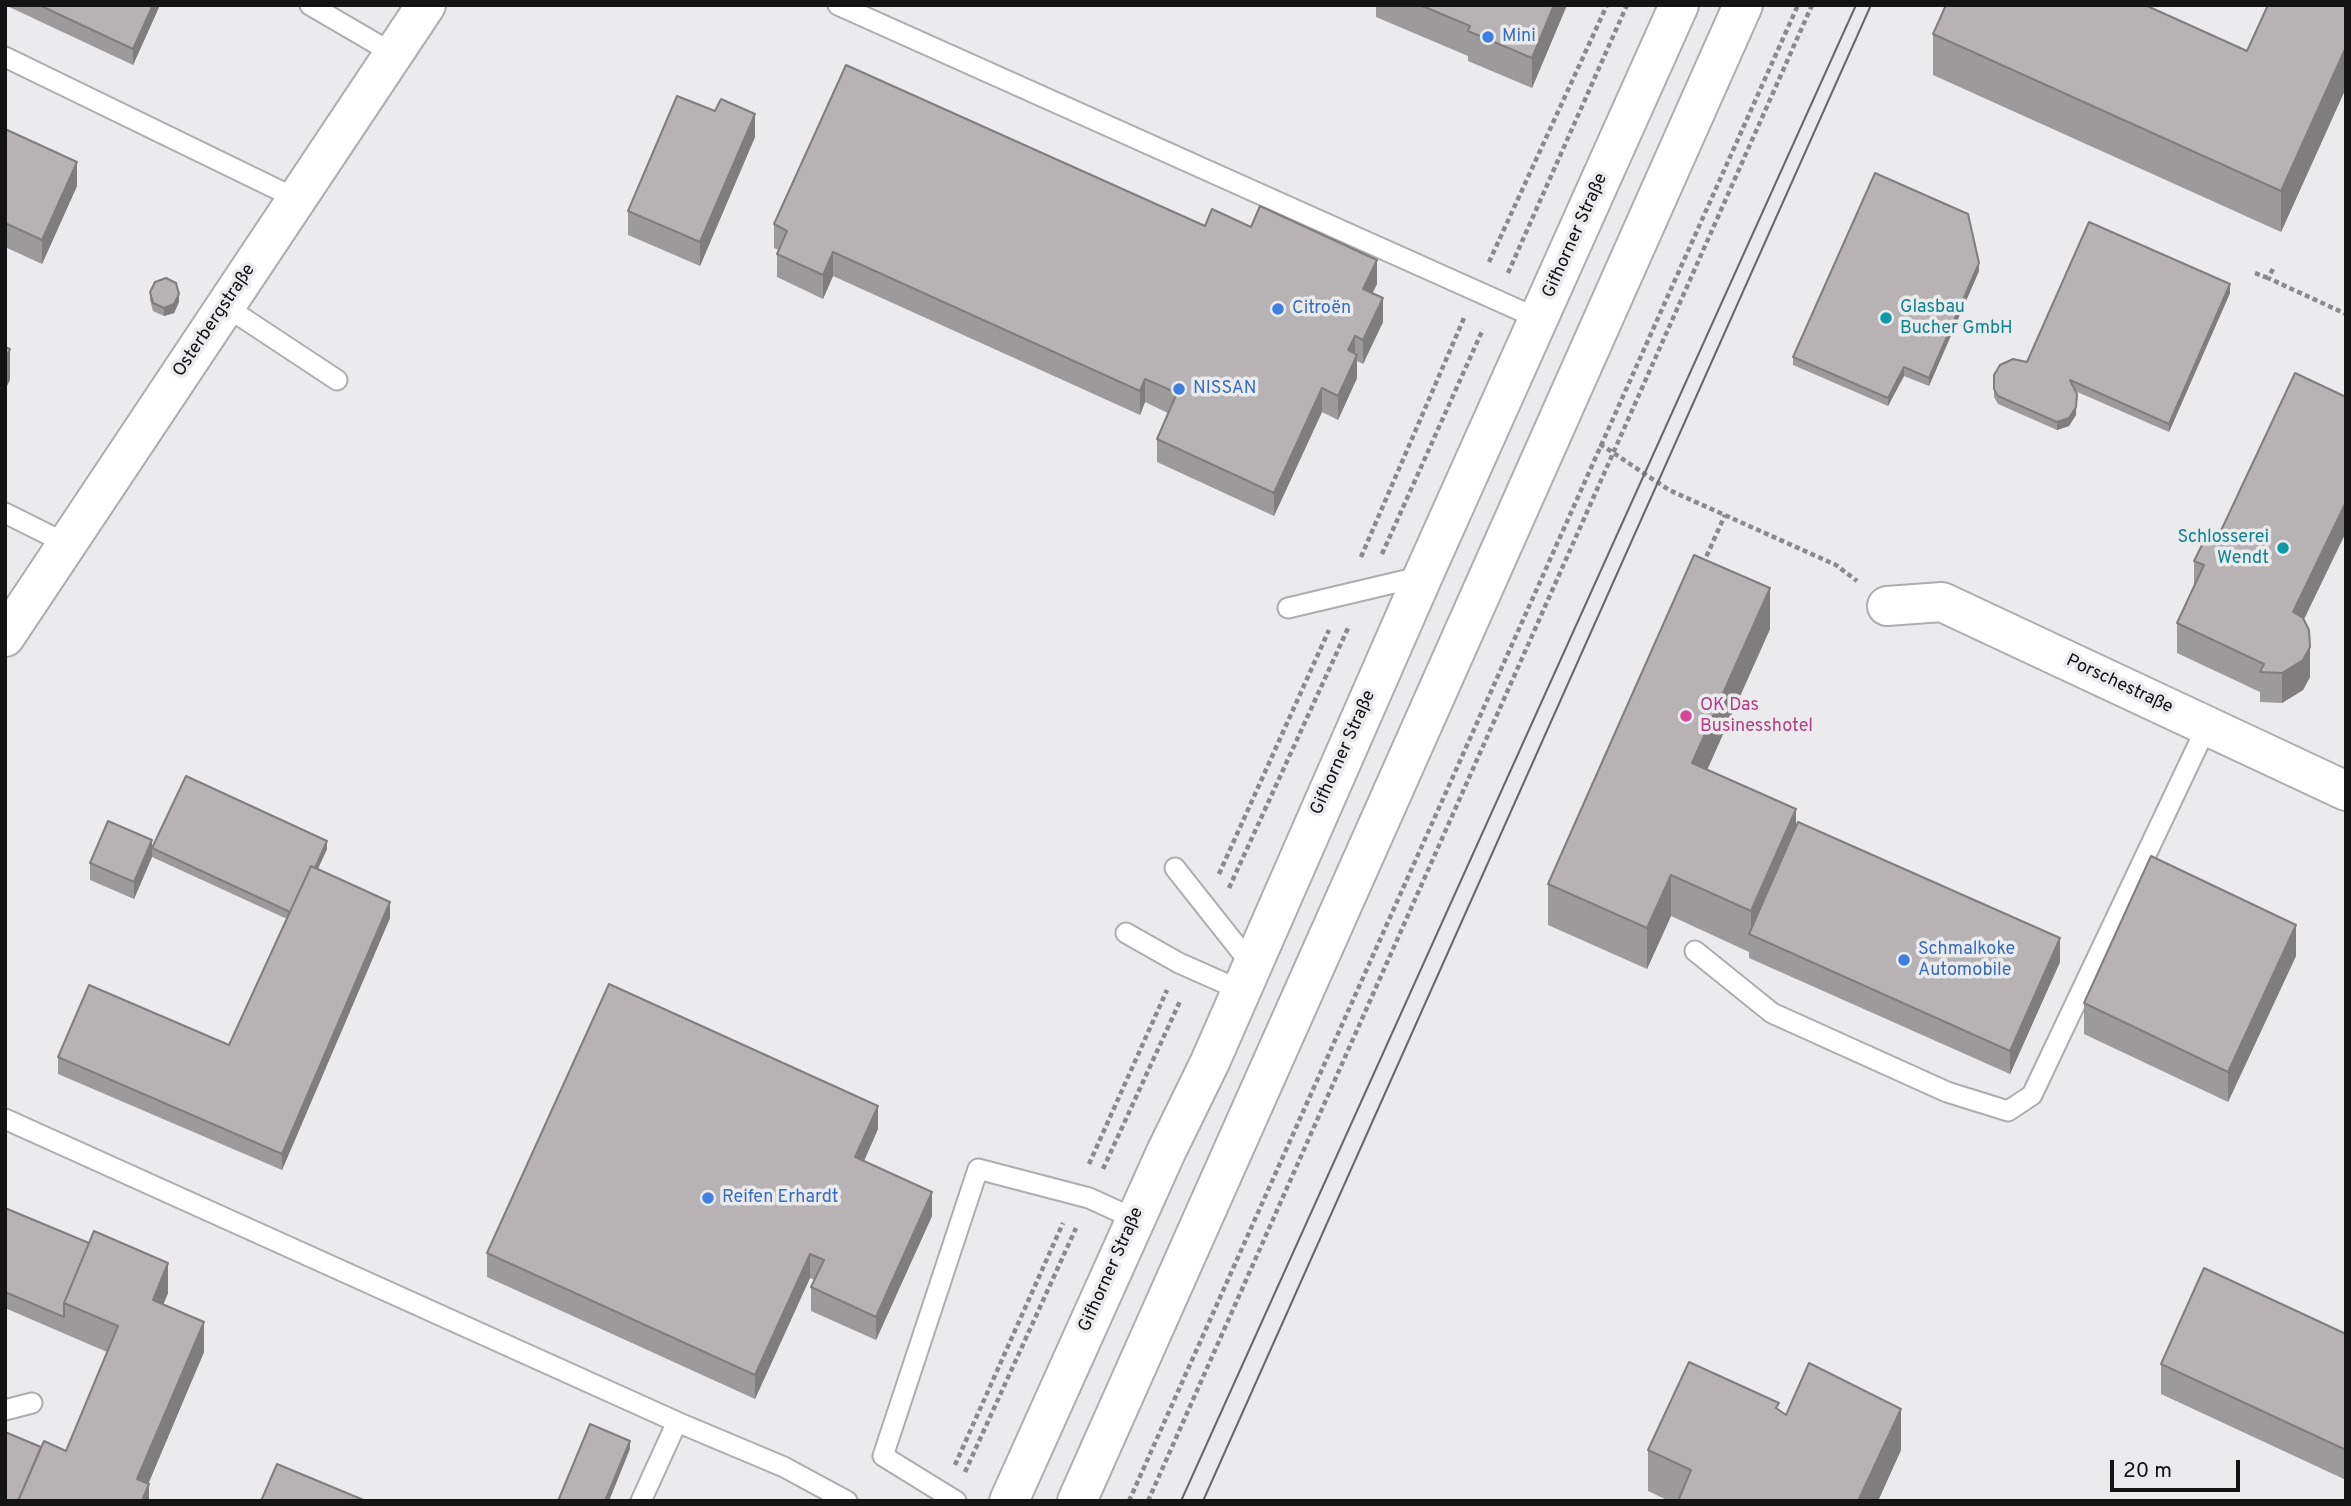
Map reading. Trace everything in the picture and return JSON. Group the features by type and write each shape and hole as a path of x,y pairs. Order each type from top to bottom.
{"main road":[{"name":"Osterbergstraße","path":"5,637 426,5"},
{"name":"Gifhorner Straße","path":"1009,1501 1135,1219 1210,1062 1245,977 1679,5"},
{"path":"1077,1501 1743,5"},
{"name":"Porschestraße","path":"1887,606 1942,602 2346,791"}],"lane":[{"path":"310,5 394,54"},
{"path":"838,5 1539,319"},
{"path":"5,57 297,199"},
{"path":"225,306 337,380"},
{"path":"5,513 67,544"},
{"path":"1288,608 1366,587 1423,576"},
{"path":"1695,951 1772,1013 1947,1092 2008,1111 2032,1095 2207,726"},
{"path":"1175,868 1210,914 1245,977"},
{"path":"1126,933 1186,967 1245,977"},
{"path":"5,1119 677,1422 784,1467 847,1501"},
{"path":"950,1497 883,1456 978,1169 1082,1197 1135,1219"},
{"path":"5,1410 32,1403"},
{"path":"641,1501 677,1422"}],"path":[{"path":"1210,914 1476,290 1607,5"},
{"path":"1210,914 1366,587 1627,5"},
{"path":"1129,1501 1798,5"},
{"path":"1148,1501 1812,5"},
{"path":"2268,278 2273,269"},
{"path":"2255,273 2346,314"},
{"path":"1600,444 1669,490 1836,565 1887,606"},
{"path":"1702,565 1725,515"},
{"path":"950,1497 1186,967"},
{"path":"950,1497 1186,967"}],"building":[{"path":"39,5 153,5 133,49"},
{"path":"1420,5 1554,5 1532,58 1468,31 1470,26"},
{"path":"1946,5 2145,5 2247,51 2268,5 2346,5 2346,47 2281,191 1933,34"},
{"path":"846,65 1205,226 1212,209 1251,227 1260,206 1377,260 1363,289 1383,298 1363,340 1355,336 1348,350 1357,355 1338,396 1322,388 1274,493 1157,439 1177,393 1145,379 1140,391 833,252 823,275 777,254 787,231 774,224"},
{"path":"677,96 715,111 721,99 755,114 700,242 628,211"},
{"path":"5,129 77,162 42,240 5,223"},
{"name":"Glasbau Bucher GmbH","path":"1875,173 1968,214 1979,263 1929,378 1904,367 1888,398 1793,357"},
{"path":"2089,222 2230,284 2169,424 2070,380 2077,394 2076,407 2069,418 2057,422 1998,396 1994,389 1994,375 2000,365 2013,359 2027,362"},
{"path":"166,278 176,283 179,294 174,304 164,308 153,303 150,292 155,282"},
{"path":"5,347 10,349 5,360"},
{"name":"Schlosserei Wendt","path":"2295,373 2346,397 2346,502 2293,612 2303,618 2309,630 2310,647 2303,660 2282,673 2260,672 2264,664 2177,623 2204,565 2194,561 2208,533 2218,537"},
{"name":"OK Das Businesshotel","path":"1694,555 1770,588 1692,763 1796,809 1751,911 1671,875 1647,928 1548,884"},
{"path":"186,776 327,841 315,868 311,866 290,912 152,848"},
{"path":"108,821 152,840 134,882 90,863"},
{"name":"Schmalkoke Automobile","path":"1798,822 2060,938 2010,1051 1749,934"},
{"path":"2151,856 2296,925 2228,1072 2084,1003"},
{"path":"311,866 390,902 282,1154 58,1057 89,985 229,1045"},
{"name":"Reifen Erhardt","path":"609,984 878,1106 855,1157 932,1192 876,1317 811,1287 824,1260 810,1254 755,1375 487,1253"},
{"path":"5,1208 89,1243 64,1303 64,1317 5,1292"},
{"path":"94,1231 168,1263 153,1300 204,1322 137,1479 149,1484 142,1501 18,1501 44,1441 66,1451 118,1326 64,1303"},
{"path":"2204,1268 2346,1334 2346,1450 2161,1364"},
{"path":"1689,1362 1779,1403 1776,1408 1786,1415 1809,1363 1901,1409 1858,1501 1678,1501 1691,1470 1648,1450"},
{"path":"590,1424 630,1441 605,1501 558,1501"},
{"path":"5,1432 41,1447 18,1501 5,1501"},
{"path":"277,1464 366,1501 261,1501"}],"tram line":[{"path":"1181,1501 1856,5"},
{"path":"1203,1501 1871,5"}],"place":[{"name":"Mini","path":"1488,37"},
{"name":"Citroën","path":"1278,309"},
{"name":"Glasbau Bucher GmbH","path":"1886,318"},
{"name":"NISSAN","path":"1179,389"},
{"name":"Schlosserei Wendt","path":"2283,548"},
{"name":"OK Das Businesshotel","path":"1686,716"},
{"name":"Schmalkoke Automobile","path":"1904,960"},
{"name":"Reifen Erhardt","path":"708,1198"}]}
